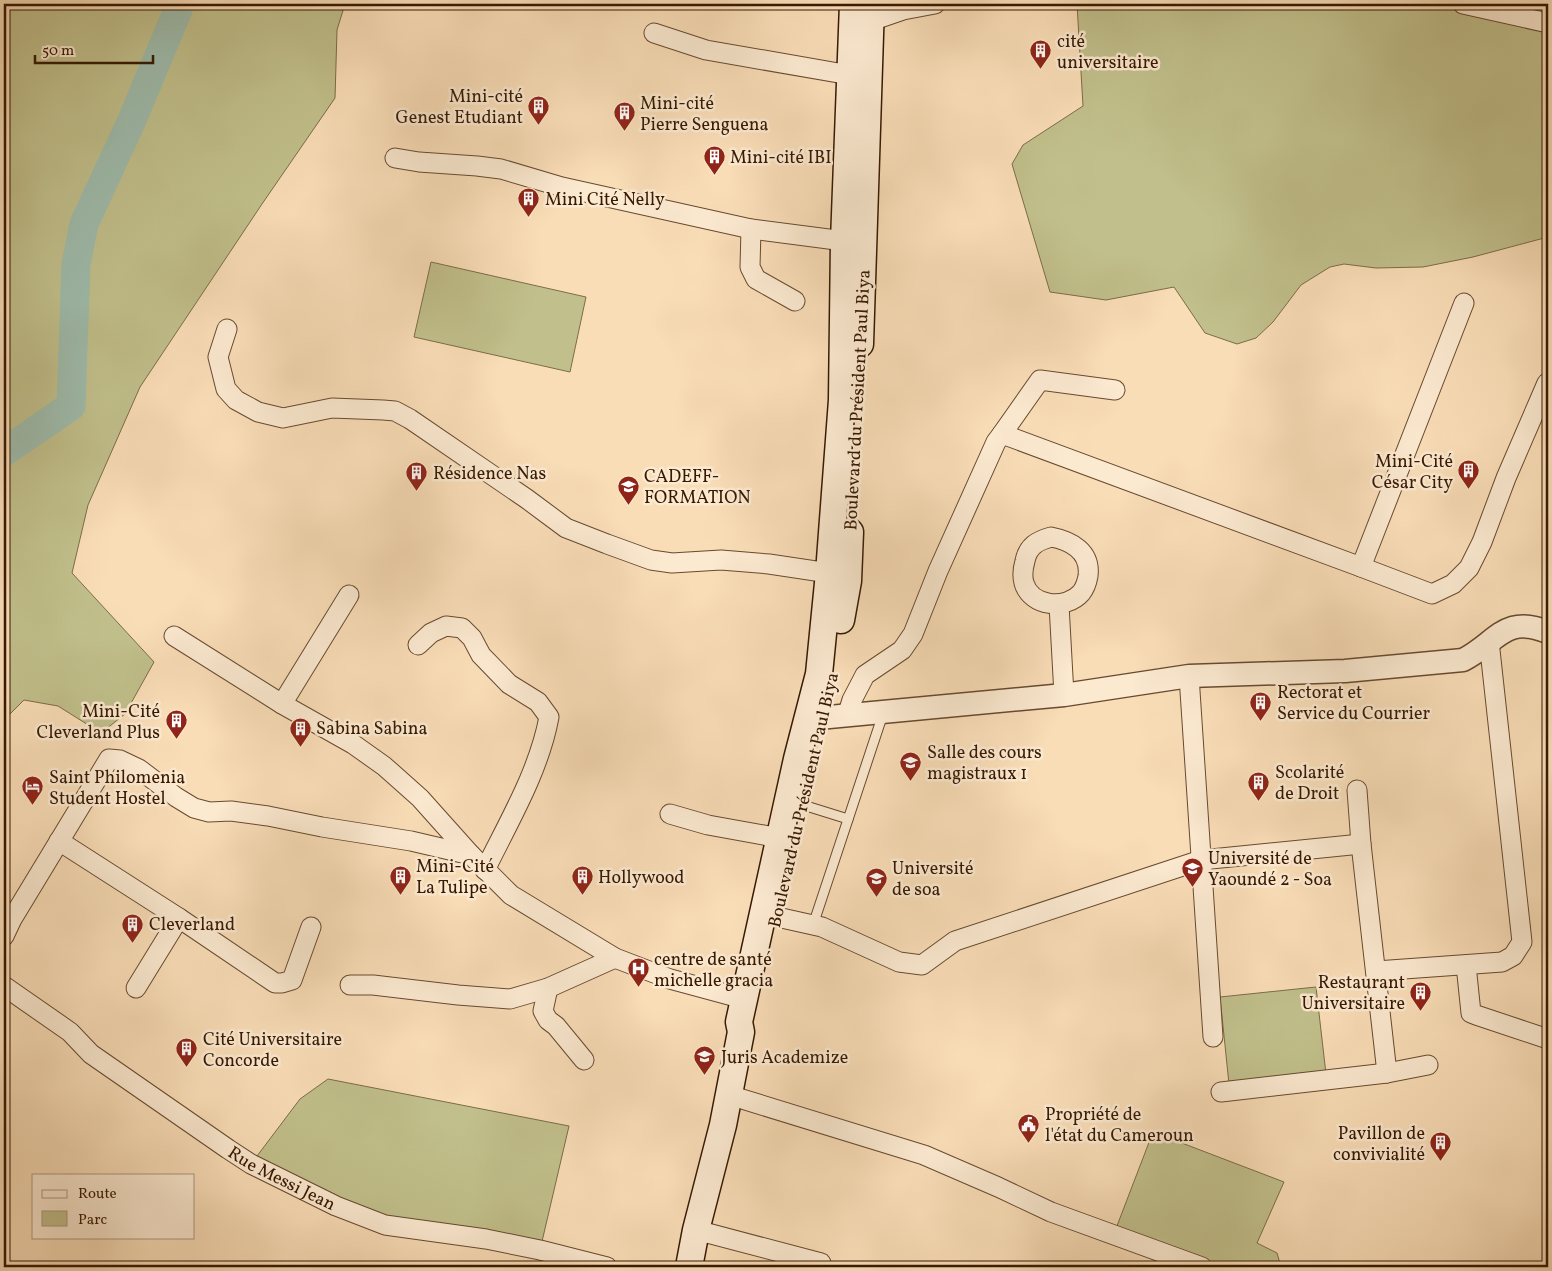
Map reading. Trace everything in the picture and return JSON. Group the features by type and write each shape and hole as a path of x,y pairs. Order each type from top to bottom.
{"main road":[{"name":"Boulevard du Président Paul Biya","path":"741,1032 739,1022 780,838 826,718 819,674 830,574 842,400 844,241 850,75 865,10"},
{"name":"Boulevard du Président Paul Biya","path":"741,1032 749,1024 757,1004 803,805 826,718 831,677 848,581 858,402 865,10"},
{"path":"689,1267 696,1230 729,1095 741,1032"}],"street":[{"path":"865,10 903,10 934,4"},
{"path":"1463,4 1548,23"},
{"path":"654,32 706,50 850,75"},
{"path":"395,158 500,169 562,187 751,229 844,241"},
{"path":"751,229 750,268 756,280 795,301"},
{"path":"1362,567 1464,303"},
{"path":"227,329 218,357 226,389 236,400 258,412 282,418 332,408 395,411 410,419 527,499 566,528 600,541 651,560 672,563 721,560 769,564 830,574"},
{"path":"826,718 852,700 865,675 902,650 913,634 938,570 996,442 1040,380 1115,390"},
{"path":"1002,434 1432,594 1453,584 1469,568 1482,542 1506,478 1548,383"},
{"path":"282,704 349,595"},
{"path":"1059,605 1064,695"},
{"path":"418,645 431,633 446,626 462,628 472,638 481,655 509,684 538,702 549,717 545,737 533,770 485,870"},
{"path":"826,718 1064,695 1189,676 1345,670 1463,660 1476,654 1489,641 1507,629 1521,626 1548,632"},
{"path":"174,636 282,704 353,744 384,766 420,798 485,870 511,895 616,958 670,979 744,999"},
{"path":"1376,971 1502,962 1513,956 1522,942 1489,641"},
{"path":"1189,676 1213,1037"},
{"path":"4,936 12,919 109,759 120,760 139,769 194,808 210,812 231,811 268,816 322,827 412,841 471,855"},
{"path":"1357,790 1361,844 1387,1072"},
{"path":"670,814 708,825 780,838"},
{"path":"59,841 180,918 275,983 282,984 292,980 311,927"},
{"path":"777,917 822,927 899,962 922,965 955,941 1201,860 1361,844"},
{"path":"136,988 180,918"},
{"path":"350,985 373,985 510,999 548,988 616,958"},
{"path":"1466,965 1472,1012 1476,1016 1548,1039"},
{"name":"Rue Messi Jean","path":"4,986 70,1032 91,1054 228,1149 251,1164 336,1206 385,1225 486,1239 607,1267"},
{"path":"548,988 543,1011 548,1020 556,1026 584,1060"},
{"path":"1221,1092 1387,1072 1428,1065"},
{"path":"729,1095 924,1156 980,1179 1051,1212 1202,1267"},
{"path":"696,1230 821,1263"}],"lane":[{"path":"813,925 883,712"},
{"path":"803,805 848,819"}],"green space":[{"path":"4,4 345,4 337,30 335,98 140,387 88,505 72,573 154,662 125,714 101,733 58,706 24,700 4,720"},
{"path":"1077,4 1463,4 1548,23 1548,237 1473,257 1423,267 1376,268 1344,264 1330,267 1301,285 1273,322 1256,338 1237,344 1205,333 1174,287 1106,300 1050,292 1012,164 1023,145 1083,106"},
{"path":"431,262 586,297 570,372 414,337"},
{"path":"1316,987 1326,1074 1229,1084 1220,997"},
{"path":"328,1079 569,1126 540,1250 385,1225 251,1164 300,1099"},
{"path":"1153,1132 1284,1182 1257,1243 1277,1253 1281,1267 1220,1267 1166,1244 1115,1231"}],"waterway":[{"path":"4,452 71,406 76,264 84,224 132,120 178,10 176,4"}],"place":[{"name":"cité universitaire","path":"1041,70"},
{"name":"Mini-cité Genest Etudiant","path":"539,125"},
{"name":"Mini-cité Pierre Senguena","path":"624,132"},
{"name":"Mini-cité IBI","path":"714,176"},
{"name":"Mini Cité Nelly","path":"529,218"},
{"name":"Mini-Cité César City","path":"1469,490"},
{"name":"Résidence Nas","path":"417,492"},
{"name":"CADEFF- FORMATION","path":"628,505"},
{"name":"Rectorat et Service du Courrier","path":"1261,721"},
{"name":"Mini-Cité Cleverland Plus","path":"176,740"},
{"name":"Sabina Sabina","path":"300,747"},
{"name":"Salle des cours magistraux 1","path":"911,781"},
{"name":"Scolarité de Droit","path":"1259,801"},
{"name":"Saint Philomenia Student Hostel","path":"33,806"},
{"name":"Université de Yaoundé 2 - Soa","path":"1192,887"},
{"name":"Mini-Cité La Tulipe","path":"400,895"},
{"name":"Hollywood","path":"582,896"},
{"name":"Université de soa","path":"876,897"},
{"name":"Cleverland","path":"133,943"},
{"name":"centre de santé michelle gracia","path":"638,988"},
{"name":"Restaurant Universitaire","path":"1421,1011"},
{"name":"Cité Universitaire Concorde","path":"187,1068"},
{"name":"Juris Academize","path":"705,1076"},
{"name":"Propriété de l'état du Cameroun","path":"1029,1143"},
{"name":"Pavillon de convivialité","path":"1441,1162"}]}
